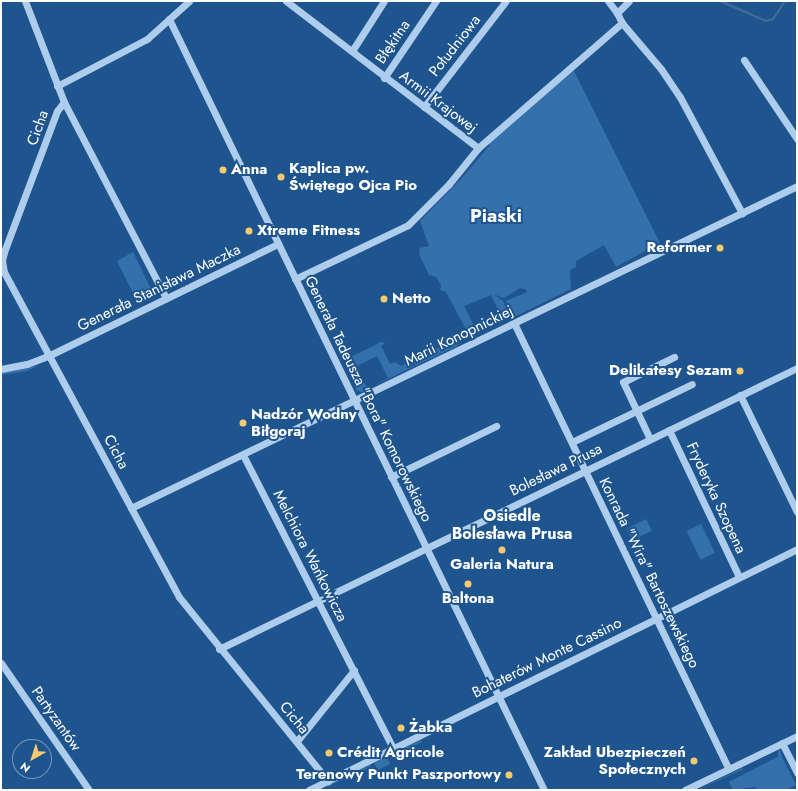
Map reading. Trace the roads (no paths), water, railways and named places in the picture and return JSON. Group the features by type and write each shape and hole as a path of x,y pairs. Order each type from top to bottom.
{"street":[{"path":"25,1 64,102 166,298"},
{"path":"57,86 143,42 189,1"},
{"name":"Armii Krajowej","path":"286,1 352,51 384,78 478,148 622,23"},
{"path":"352,51 384,1"},
{"name":"Błękitna","path":"384,78 436,1"},
{"name":"Południowa","path":"424,107 506,1"},
{"path":"608,1 622,23 661,69 680,97 742,213"},
{"path":"616,13 629,1"},
{"name":"Generała Tadeusza \"Bora\" Komorowskiego","path":"169,19 544,790"},
{"path":"744,60 797,139"},
{"name":"Cicha","path":"64,102 57,111 3,244 2,260 4,272 50,355 176,592 219,649 297,741 328,781"},
{"path":"295,279 408,225 452,180 478,148"},
{"name":"Marii Konopnickiej","path":"131,508 797,186"},
{"name":"Generała Stanisława Maczka","path":"1,369 27,364 50,355 278,244"},
{"name":"Konrada \"Wira\" Bartoszewskiego","path":"514,323 728,769"},
{"path":"650,439 623,382 674,357"},
{"name":"Bolesława Prusa","path":"219,649 797,368"},
{"path":"572,442 692,384"},
{"path":"740,395 797,512"},
{"path":"392,477 496,426"},
{"path":"639,444 644,428"},
{"name":"Fryderyka Szopena","path":"669,430 739,577"},
{"name":"Melchiora Wańkowicza","path":"243,454 393,748"},
{"name":"Bohaterów Monte Cassino","path":"309,790 797,549"},
{"name":"Partyzantów","path":"1,663 89,790"},
{"path":"297,741 354,670"},
{"path":"685,790 797,736"},
{"path":"782,743 797,773"}],"waterway":[{"path":"720,1 766,21 773,19 785,1"}],"place":[{"name":"Anna","path":"223,170"},
{"name":"Kaplica pw. Świętego Ojca Pio","path":"281,177"},
{"name":"Xtreme Fitness","path":"249,231"},
{"name":"Reformer","path":"720,248"},
{"name":"Netto","path":"384,299"},
{"name":"Delikatesy Sezam","path":"740,371"},
{"name":"Nadzór Wodny Biłgoraj","path":"243,423"},
{"name":"Galeria Natura","path":"502,550"},
{"name":"Baltona","path":"468,584"},
{"name":"Żabka","path":"401,728"},
{"name":"Crédit Agricole","path":"329,753"},
{"name":"Zakład Ubezpieczeń Społecznych","path":"694,761"},
{"name":"Terenowy Punkt Paszportowy","path":"509,775"}],"district":[{"name":"Piaski","path":"496,216"},
{"name":"Osiedle Bolesława Prusa","path":"512,525"}]}
